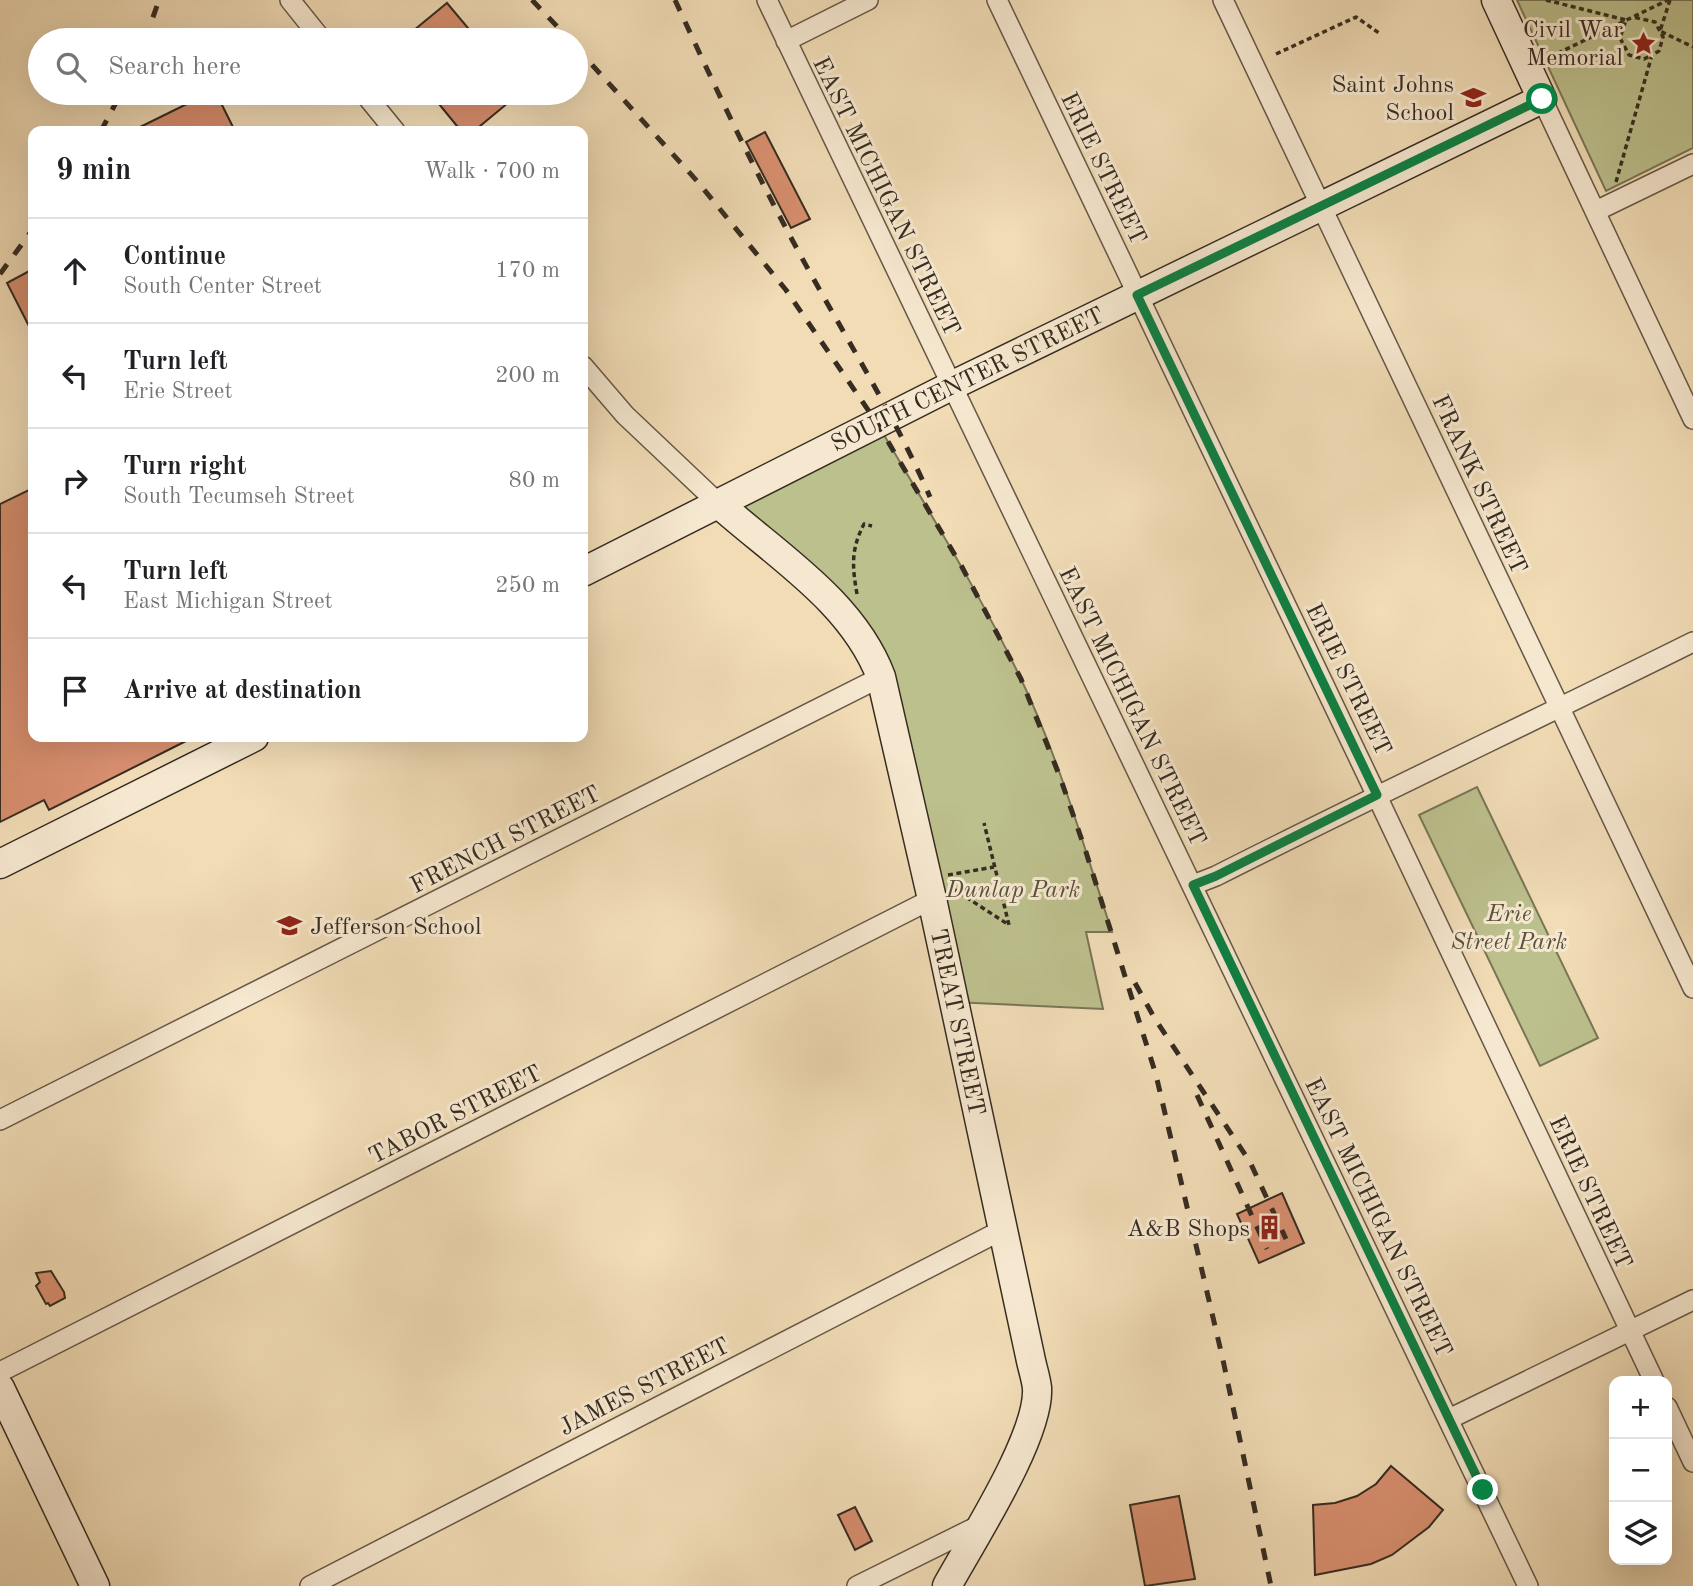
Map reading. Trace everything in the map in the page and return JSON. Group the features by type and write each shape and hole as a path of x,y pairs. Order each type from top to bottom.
{"street":[{"path":"290,0 312,28"},
{"name":"EAST MICHIGAN STREET","path":"767,0 1528,1586"},
{"path":"786,41 868,0"},
{"name":"ERIE STREET","path":"997,0 1652,1376"},
{"name":"FRANK STREET","path":"1223,0 1693,988"},
{"path":"1496,0 1693,419"},
{"name":"SOUTH CENTER STREET","path":"588,570 951,386 1542,99"},
{"path":"374,105 391,126"},
{"path":"1596,211 1693,164"},
{"path":"588,372 625,415 719,504"},
{"name":"TREAT STREET","path":"719,504 827,597 874,657 941,893 1002,1230 1037,1390 1023,1444 947,1586"},
{"path":"1193,885 1693,642"},
{"name":"FRENCH STREET","path":"0,1119 881,677"},
{"path":"0,864 244,742"},
{"name":"TABOR STREET","path":"0,1372 941,893"},
{"name":"JAMES STREET","path":"310,1586 1002,1230"},
{"path":"1449,1419 1693,1300"},
{"path":"0,1388 95,1586"},
{"path":"1672,1418 1693,1462"},
{"path":"857,1586 980,1525"}],"path":[{"path":"1546,0 1626,20"},
{"path":"1550,57 1669,0"},
{"path":"1660,31 1669,0"},
{"path":"1276,54 1356,17 1379,33"},
{"path":"1626,20 1620,38 1629,55 1644,59 1653,55 1659,51 1663,37 1656,22 1633,17"},
{"path":"1660,31 1693,47"},
{"path":"1613,190 1653,55"},
{"path":"857,594 853,567 855,541 864,524 872,526"},
{"path":"941,893 1009,925 984,823"},
{"path":"948,875 994,867"}],"green space":[{"path":"1517,0 1693,0 1693,148 1606,191"},
{"name":"Dunlap Park","path":"877,423 987,612 1047,739 1112,932 1086,932 1103,1009 954,1002 874,657 737,520 746,491"},
{"name":"Erie Street Park","path":"1477,787 1598,1038 1540,1066 1419,815"}],"building":[{"path":"447,3 468,28 417,28"},
{"path":"185,105 222,105 232,126 142,126"},
{"path":"440,105 505,105 480,126 457,126"},
{"path":"765,132 810,219 791,228 746,142"},
{"path":"28,272 28,324 7,283"},
{"path":"28,490 28,742 184,742 49,810 44,800 0,822 0,504"},
{"name":"A&B Shops","path":"1282,1193 1304,1243 1259,1263 1237,1214"},
{"path":"51,1271 65,1298 50,1306 46,1304 36,1286 40,1282 36,1273"},
{"path":"1391,1466 1443,1510 1429,1527 1392,1555 1371,1564 1315,1575 1313,1505 1335,1503 1357,1496 1376,1484"},
{"path":"1179,1496 1195,1579 1145,1586 1130,1505"},
{"path":"855,1507 872,1541 855,1550 838,1515"}],"railway":[{"path":"149,28 159,0"},
{"path":"532,0 559,28"},
{"path":"675,0 768,194 885,406 930,497"},
{"path":"588,60 697,181 786,290 877,423 962,567 1021,679 1086,852 1156,1075 1223,1360 1271,1586"},
{"path":"104,126 115,105"},
{"path":"0,274 28,236"},
{"path":"1135,983 1155,1019 1250,1162 1286,1239"},
{"path":"1197,1095 1267,1249"}],"place":[{"name":"Civil War Memorial","path":"1643,43"},
{"name":"Saint Johns School","path":"1474,98"},
{"name":"Jefferson School","path":"290,926"},
{"name":"A&B Shops","path":"1270,1228"}],"route":[{"path":"1483,1490 1193,885 1377,795 1137,295 1542,99"}]}
